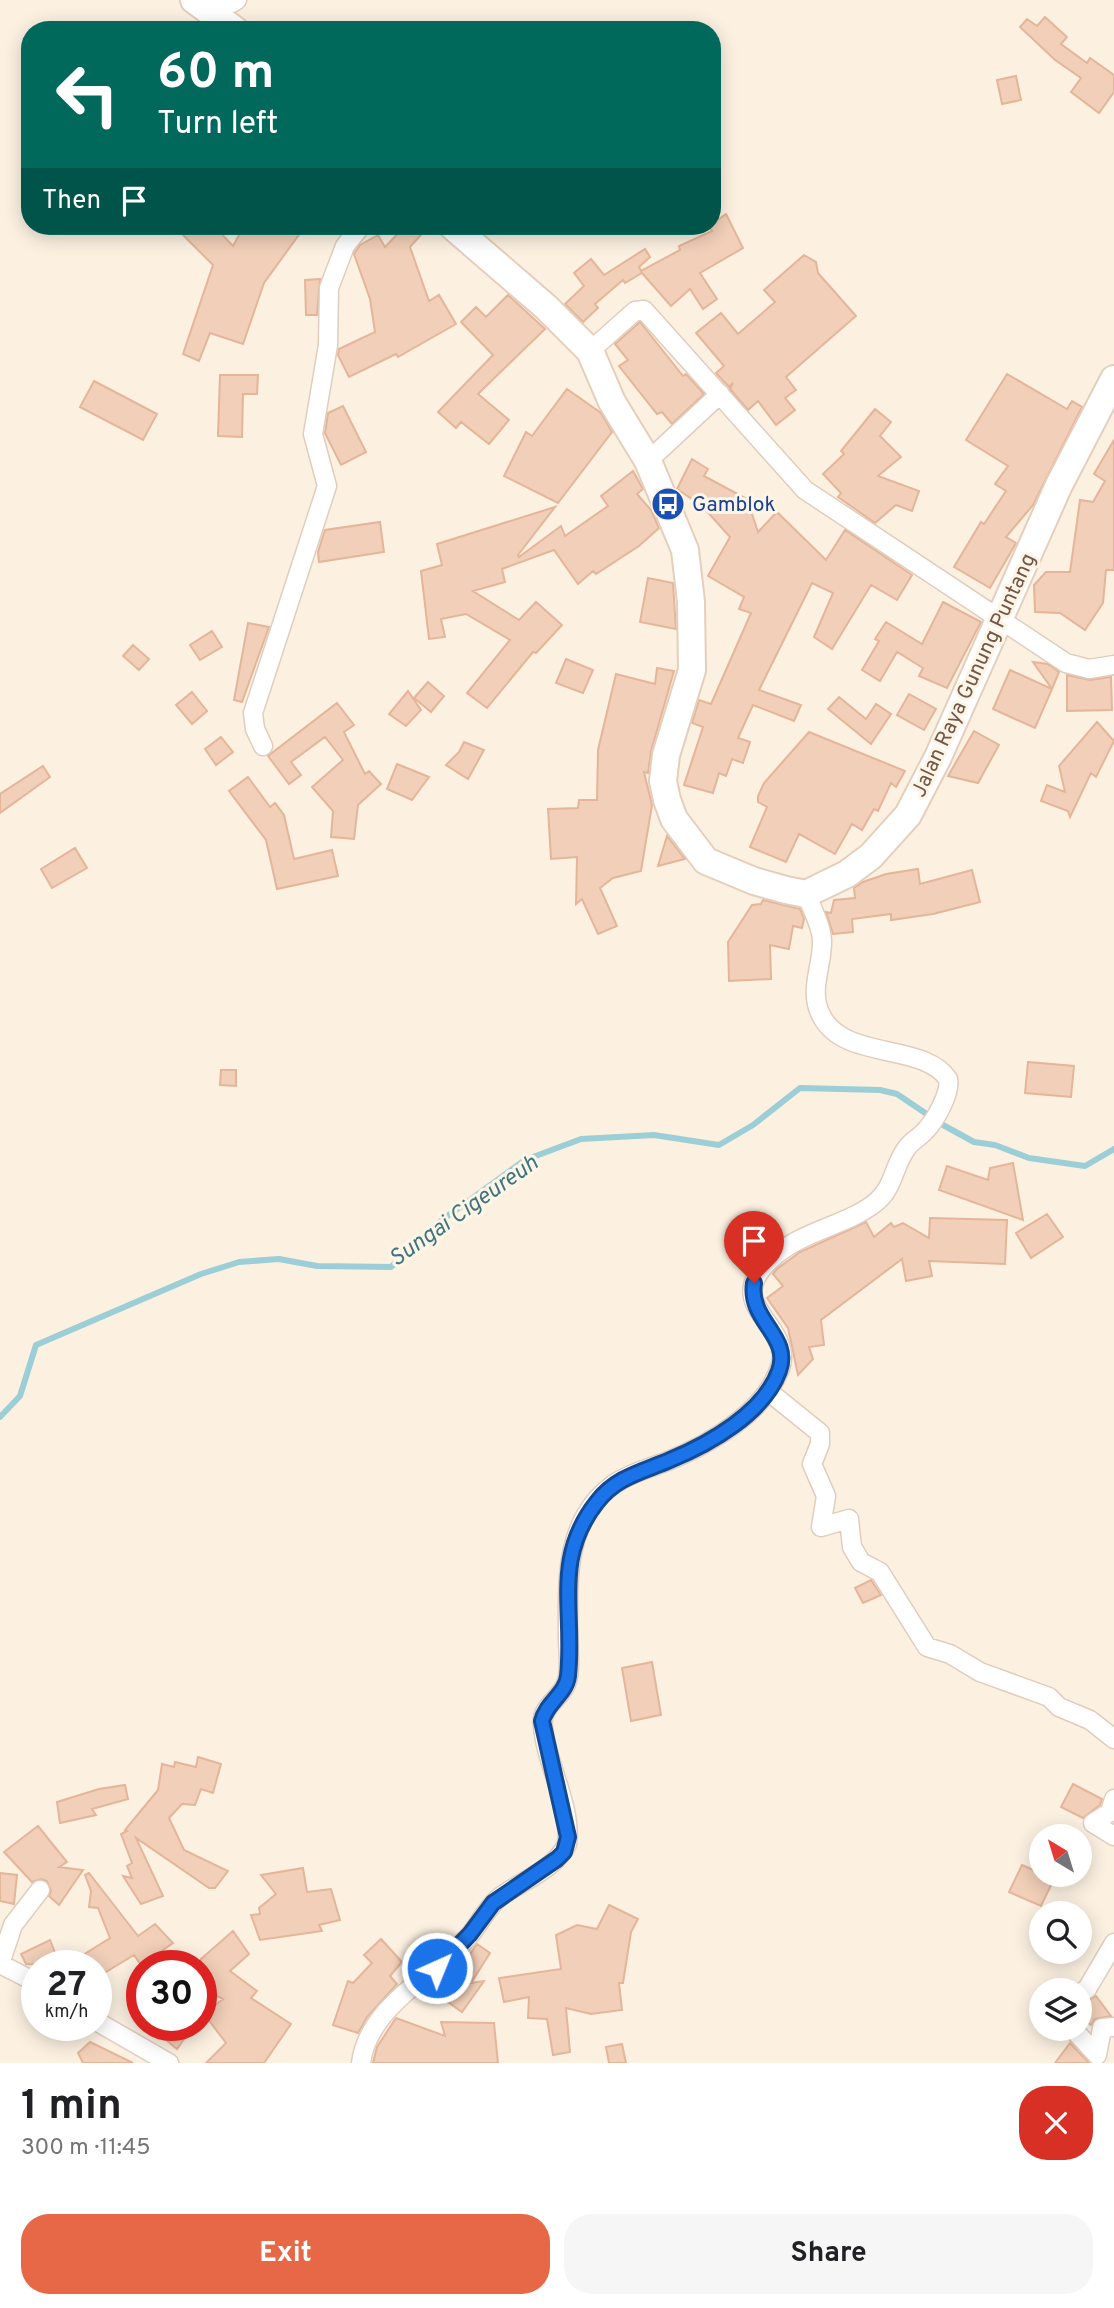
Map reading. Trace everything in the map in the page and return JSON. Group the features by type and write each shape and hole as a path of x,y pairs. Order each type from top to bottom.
{"street":[{"path":"194,0 223,21"},
{"path":"214,0 232,3 237,0"},
{"path":"263,746 255,729 253,713 327,486 313,434 328,345 329,288 345,246 354,235"},
{"path":"361,2063 363,2045 389,2008 437,1968 470,1934 493,1903 557,1859 567,1844 562,1805 542,1721 547,1708 568,1678 568,1570 574,1539 586,1519 612,1485 688,1452 722,1432 754,1408 779,1372 782,1356 774,1334 754,1305 754,1283 760,1271 770,1259 810,1232 874,1203 890,1185 907,1147 935,1115 949,1085 943,1072 936,1067 848,1040 827,1025 816,999 822,935 806,894 754,881 706,861 674,819 663,780 666,755 692,670 691,602 685,550 648,461 612,402 590,351 547,307 463,235"},
{"path":"590,351 640,309 676,343 804,490 836,513 895,547 998,620 1066,663 1089,669 1114,665"},
{"name":"Jalan Raya Gunung Puntang","path":"806,894 847,874 871,856 908,815 938,757 1059,485 1114,379"},
{"path":"648,461 720,394"},
{"path":"768,1391 820,1433 820,1444 812,1464 826,1496 821,1527 849,1519 852,1547 861,1562 880,1572 927,1647 950,1654 980,1672 1049,1697 1059,1707 1090,1720 1114,1739"},
{"path":"1114,1799 1111,1812 1093,1823 1114,1836"},
{"path":"21,1975 0,1964 13,1925 40,1890"},
{"path":"1092,1980 1114,1943"},
{"path":"1094,2059 1102,2028 1114,2027"},
{"path":"112,2030 169,2063"},
{"path":"1081,2041 1094,2059"}],"building":[{"path":"1045,17 1067,37 1061,44 1087,63 1090,58 1114,75 1114,92 1099,113 1071,92 1081,78 1055,60 1020,27 1027,19 1037,26"},
{"path":"1016,76 1021,100 1002,104 997,80"},
{"path":"726,214 743,248 700,273 717,299 703,309 690,289 671,306 642,273 625,283 623,280 595,304 598,308 583,322 565,304 584,286 574,273 591,259 604,275 645,249 650,257 639,267 641,271 680,250 679,246 703,235 721,235 721,218"},
{"path":"183,235 223,235 233,246 239,235 299,235 264,283 243,344 210,333 199,361 183,354 213,265"},
{"path":"378,235 385,247 396,235 421,235 410,247 429,301 439,295 456,324 398,357 396,354 349,377 338,355 339,349 375,332 370,299 354,254 360,245"},
{"path":"804,255 816,262 818,273 856,316 786,377 796,390 785,398 795,410 776,425 758,401 748,410 730,389 733,383 729,387 716,373 724,366 696,333 721,313 738,334 775,302 764,290"},
{"path":"320,279 317,315 306,315 305,280"},
{"path":"508,295 545,329 478,394 509,420 489,444 461,422 456,428 438,412 493,355 461,322 476,307 486,317"},
{"path":"640,322 683,376 686,374 704,394 672,424 662,412 657,414 619,366 628,360 615,344"},
{"path":"1007,374 1067,409 1072,401 1082,407 1033,505 1006,537 1016,543 990,588 954,567 981,522 984,524 1006,491 995,484 1008,466 966,440"},
{"path":"220,375 258,375 257,394 243,394 242,437 218,436"},
{"path":"94,381 157,414 143,440 80,407"},
{"path":"567,389 601,413 612,432 558,503 504,476 526,432 532,436"},
{"path":"343,406 366,452 341,465 325,433 328,413"},
{"path":"875,409 891,422 880,436 901,457 878,476 919,491 912,511 896,505 875,523 838,497 841,493 823,474 844,454 841,451"},
{"path":"1114,440 1114,570 1106,570 1103,603 1085,630 1060,613 1035,612 1034,585 1046,572 1070,572 1080,500 1093,502 1105,481 1094,474"},
{"path":"692,459 708,469 704,476 747,499 758,532 777,512 826,560 845,530 912,575 897,600 871,585 832,649 814,637 833,593 812,583 759,690 801,705 794,721 753,705 738,738 750,742 743,763 732,759 726,776 719,773 713,793 684,785 703,727 692,723 699,700 711,704 751,613 739,609 744,597 708,576 730,537 702,506 677,489"},
{"path":"633,471 643,489 637,494 651,510 659,528 639,546 596,574 593,571 578,584 554,550 502,569 505,582 473,591 519,620 536,602 562,625 536,653 533,652 487,708 467,693 510,640 466,614 441,619 445,637 429,639 421,571 442,565 437,544 555,507 519,557 561,526 565,536 608,506 601,496"},
{"path":"380,522 384,552 319,562 318,552 325,530"},
{"path":"648,578 673,583 676,629 640,622"},
{"path":"943,602 981,622 947,688 919,676 923,668 897,652 880,681 862,670 879,641 875,639 886,622 922,644"},
{"path":"248,623 269,627 242,702 234,700"},
{"path":"212,631 222,647 200,660 190,645"},
{"path":"133,645 149,659 139,670 123,656"},
{"path":"566,659 593,670 583,693 556,683"},
{"path":"1033,662 1048,664 1059,672 1052,689"},
{"path":"657,668 674,671 651,751 648,773 644,772 652,805 641,871 613,878 600,888 617,926 598,934 582,899 576,904 577,857 551,859 548,809 578,808 579,800 597,800 598,750 616,674 655,684"},
{"path":"1010,670 1052,689 1035,728 993,709"},
{"path":"1067,675 1090,680 1111,677 1112,710 1067,711"},
{"path":"428,682 444,696 431,712 414,698"},
{"path":"408,691 421,710 406,726 389,714"},
{"path":"192,692 207,711 192,724 176,705"},
{"path":"909,694 936,709 924,730 897,715"},
{"path":"839,697 866,719 876,704 891,714 871,744 828,709"},
{"path":"337,703 354,725 344,732 365,774 369,771 381,784 358,805 354,839 331,837 333,811 312,787 343,760 325,737 291,762 301,775 289,784 268,756"},
{"path":"1097,722 1114,741 1096,777 1091,773 1070,817 1068,811 1041,801 1047,785 1065,792 1059,766"},
{"path":"974,731 999,745 978,783 948,776"},
{"path":"809,732 905,771 896,787 891,783 878,811 874,809 862,830 852,824 835,854 799,834 786,862 750,847 767,807 758,802 758,796 764,783"},
{"path":"221,737 233,752 216,765 205,749"},
{"path":"464,742 484,750 468,779 446,765 459,752"},
{"path":"397,764 429,777 412,800 387,789"},
{"path":"43,766 50,777 0,813 0,794"},
{"path":"248,777 270,807 275,803 284,815 294,859 332,850 338,876 277,889 266,840 229,791"},
{"path":"667,836 685,859 658,866"},
{"path":"75,848 87,868 52,888 41,869"},
{"path":"918,869 920,884 972,870 980,902 933,914 891,920 891,914 852,919 853,932 833,934 826,912 831,913 834,900 855,898 854,888 863,882 886,874"},
{"path":"763,900 800,909 804,919 802,928 793,926 789,949 770,945 771,979 729,981 728,942 752,905 761,904"},
{"path":"1028,1062 1074,1066 1071,1097 1025,1093"},
{"path":"221,1070 236,1070 236,1086 220,1085"},
{"path":"1013,1163 1023,1220 939,1190 947,1166 988,1180 990,1168"},
{"path":"1047,1214 1063,1237 1031,1258 1016,1233"},
{"path":"930,1218 1007,1220 1005,1264 929,1261 932,1276 906,1281 902,1259 821,1320 824,1345 809,1347 813,1359 798,1375 788,1328 767,1298 783,1286 773,1274 777,1269 800,1252 866,1222 874,1237 891,1223 894,1227 903,1223 929,1238"},
{"path":"871,1580 881,1595 863,1603 855,1588"},
{"path":"652,1662 661,1715 631,1721 622,1668"},
{"path":"198,1757 221,1764 213,1793 201,1789 195,1805 182,1804 169,1818 184,1850 228,1871 215,1888 209,1888 136,1838 163,1896 141,1904 123,1876 132,1878 127,1866 132,1863 121,1834 127,1831 125,1830 158,1790 162,1764 174,1767 175,1762 196,1767"},
{"path":"1073,1784 1102,1799 1100,1805 1083,1818 1061,1807"},
{"path":"125,1785 128,1799 92,1809 96,1815 60,1823 57,1802 99,1789"},
{"path":"38,1826 67,1862 59,1867 83,1870 59,1905 49,1896 51,1891 47,1881 41,1879 32,1882 4,1852"},
{"path":"1022,1865 1029,1868 1029,1887 1050,1887 1043,1901 1030,1901 1009,1892"},
{"path":"303,1868 307,1892 331,1889 340,1920 319,1925 322,1931 260,1940 251,1915 260,1914 259,1908 276,1894 261,1875"},
{"path":"0,1873 17,1875 14,1904 0,1901"},
{"path":"89,1873 138,1936 155,1924 173,1943 163,1950 126,1950 126,1960 112,1968 112,1950 91,1950 110,1938 98,1908 89,1907 91,1891 85,1875"},
{"path":"609,1905 638,1919 631,1932 623,1983 619,1983 622,2010 591,2014 566,2008 570,2052 553,2055 547,2019 528,2018 529,1997 504,2002 499,1978 561,1969 556,1935 577,1925 597,1929"},
{"path":"233,1931 249,1954 230,1971 257,1991 251,1998 291,2024 264,2063 206,2063 226,2043 217,2031 217,2004 223,1999 217,1996 217,1950 211,1950"},
{"path":"381,1939 402,1962 390,1976 397,1984 367,2017 358,2033 333,2025 348,1981 353,1983 372,1963 364,1955"},
{"path":"50,1940 54,1950 29,1950"},
{"path":"477,1944 490,1953 471,1983 484,1981 462,2012 441,1997"},
{"path":"1096,1996 1111,2016 1095,2019 1092,2024 1092,1998"},
{"path":"396,2018 445,2036 441,2022 494,2023 498,2063 373,2063 377,2047"},
{"path":"167,2041 183,2041 177,2049"},
{"path":"90,2042 133,2063 83,2063 78,2053"},
{"path":"1070,2043 1089,2063 1055,2063"},
{"path":"622,2044 626,2063 609,2063 606,2047"}],"waterway":[{"name":"Sungai Cigeureuh","path":"0,1417 20,1396 36,1345 201,1274 239,1262 279,1259 317,1266 391,1267 442,1220 525,1160 581,1139 654,1135 719,1145 753,1125 800,1088 880,1090 897,1094 974,1142 995,1145 1029,1158 1085,1166 1114,1149"}],"place":[{"name":"Gamblok","path":"668,504"}],"route":[{"path":"437,1968 470,1934 493,1903 564,1852 568,1837 542,1721 547,1708 561,1692 568,1678 568,1570 574,1539 597,1501 612,1485 688,1452 722,1432 754,1408 768,1391 779,1372 782,1356 774,1334 754,1305 754,1283"}]}
